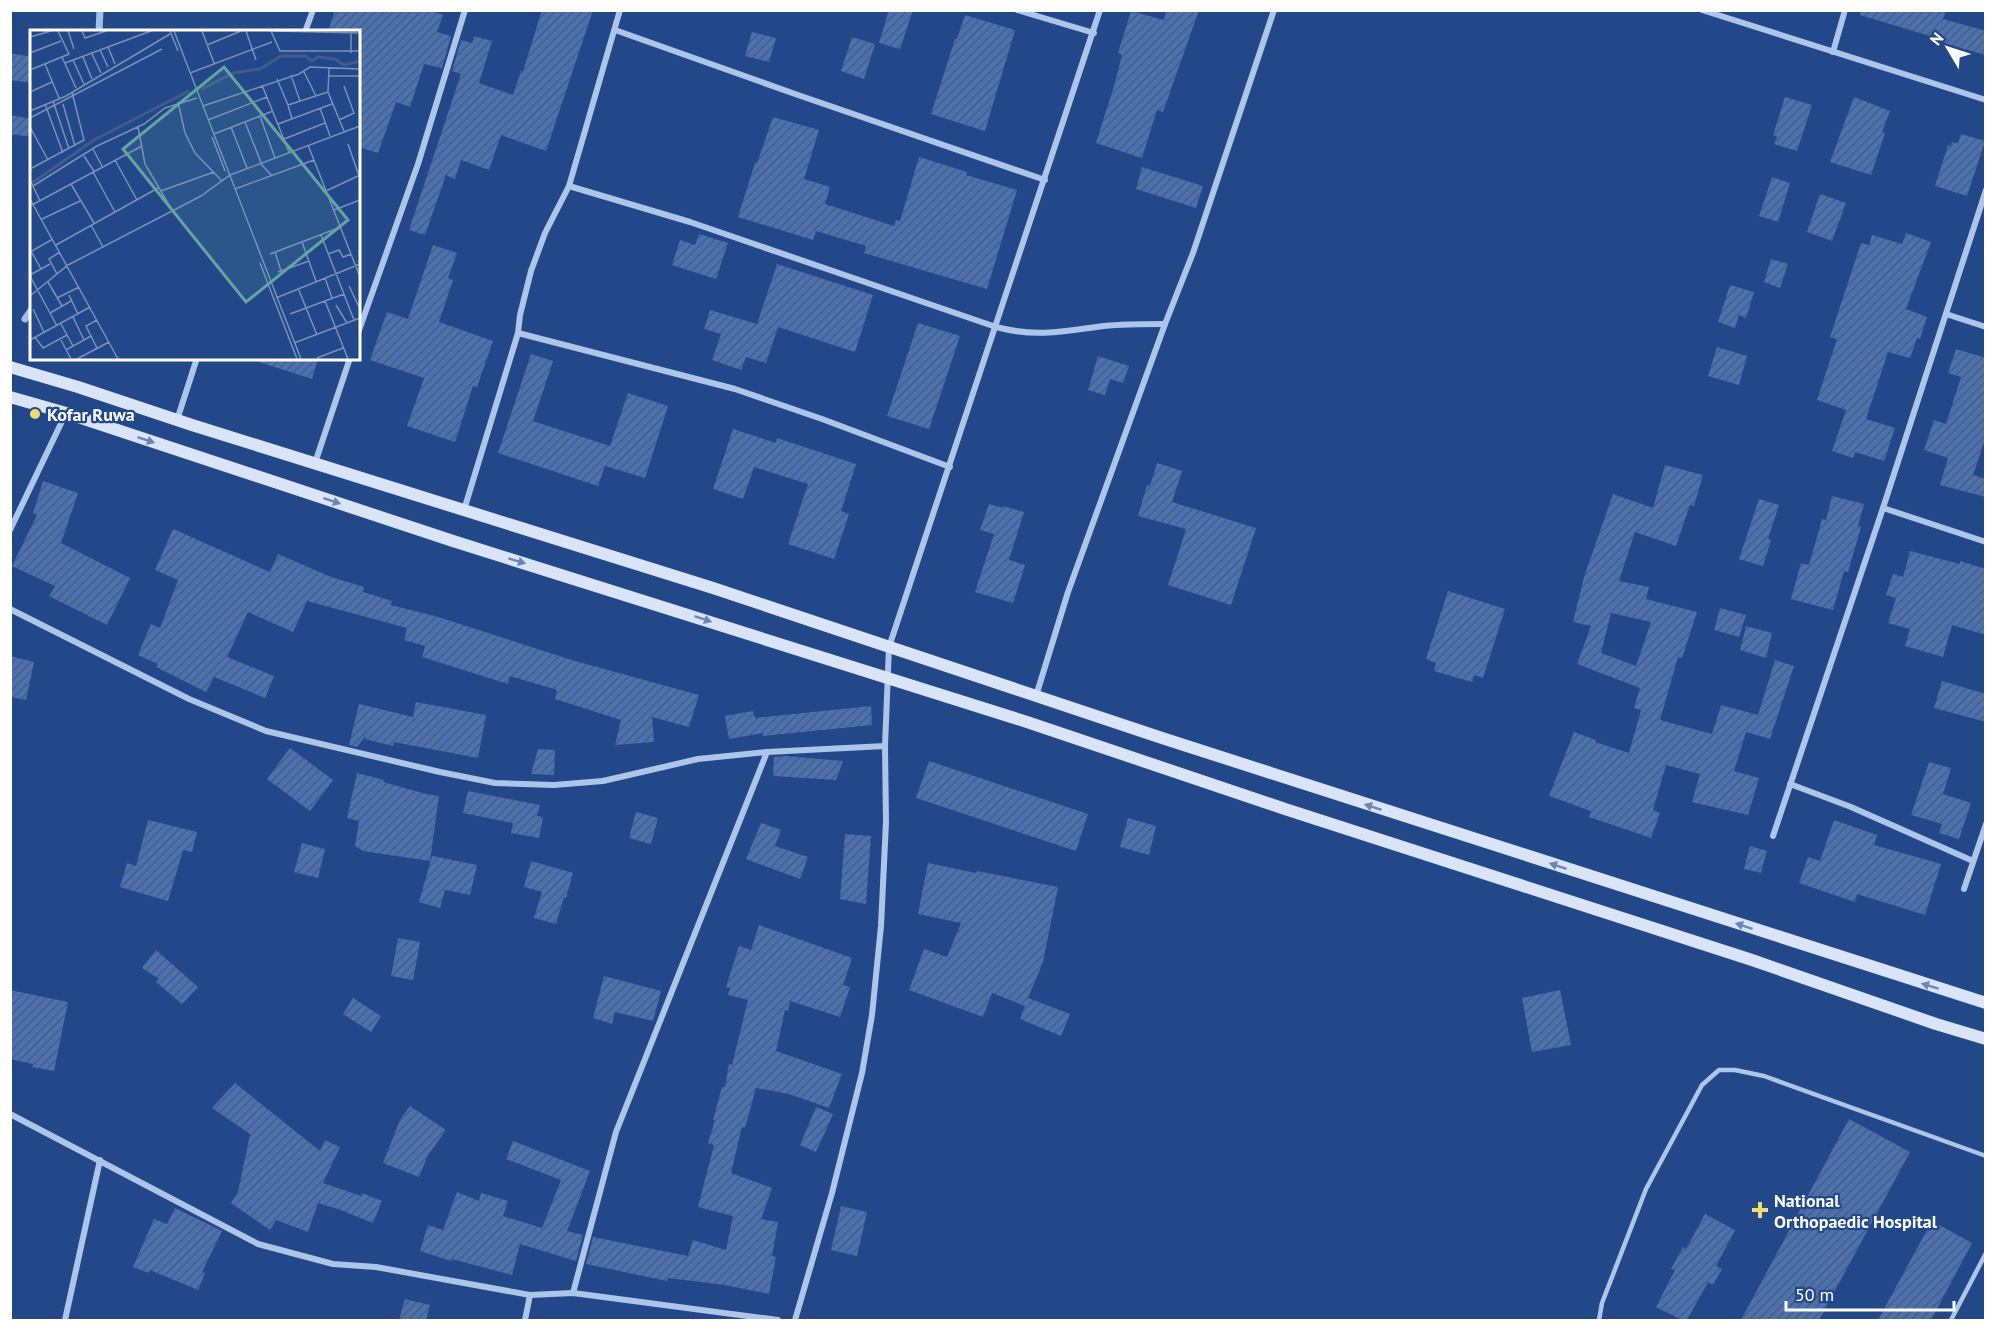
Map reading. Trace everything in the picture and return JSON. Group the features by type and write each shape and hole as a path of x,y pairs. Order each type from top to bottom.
{"main road":[{"path":"10,368 78,387 315,464 713,588 1488,844 1986,1003"},
{"path":"10,397 66,413 453,541 1027,722 1741,956 1936,1024 1986,1039"}],"street":[{"path":"306,30 313,10"},
{"path":"360,327 418,164 465,10"},
{"path":"464,511 518,333 531,271 545,232 568,186 620,10"},
{"path":"1017,10 1094,33"},
{"path":"795,1320 832,1193 862,1073 872,1015 882,914 889,647 1100,10"},
{"path":"1036,696 1068,592 1197,242 1274,10"},
{"path":"1702,10 1986,100"},
{"path":"1833,51 1845,10"},
{"path":"615,30 798,96 1045,180"},
{"path":"568,186 690,222 1018,333 1052,334 1106,326 1165,324"},
{"path":"1773,836 1986,190"},
{"path":"1946,314 1986,327"},
{"path":"518,333 735,389 950,467"},
{"path":"177,420 196,360"},
{"path":"315,464 349,360"},
{"path":"10,530 66,413"},
{"path":"1883,508 1986,542"},
{"path":"10,609 189,699 266,731 495,783 554,786 603,781 698,759 767,752 885,746"},
{"path":"573,1293 616,1132 767,752"},
{"path":"1790,784 1851,807 1973,861"},
{"path":"1964,889 1986,824"},
{"path":"10,1114 258,1244 333,1264 376,1267 530,1295 573,1293 778,1320"},
{"path":"65,1320 100,1160"},
{"path":"525,1320 530,1295"}],"lane":[{"path":"1599,1320 1602,1303 1646,1189 1702,1085 1719,1071 1735,1070 1764,1076 1986,1156"},
{"path":"1951,1320 1986,1253"}],"building":[{"path":"335,10 430,10 443,15 437,32 451,36 442,68 424,64 410,107 396,102 378,153 360,148 360,30 329,30"},
{"path":"542,10 593,10 546,151 501,135 489,170 461,160 455,179 446,175 425,235 409,230 461,74 452,71 461,40 472,43 474,36 492,41 479,83 513,95"},
{"path":"889,10 913,10 900,49 879,43"},
{"path":"1166,10 1199,10 1163,112 1157,110 1142,158 1096,143 1114,86 1122,55 1118,53 1131,11 1164,20"},
{"path":"1861,10 1946,10 1943,19 1986,31 1986,55 1942,43 1943,40 1860,15"},
{"path":"965,15 1015,30 985,131 931,114"},
{"path":"752,32 776,38 769,62 745,56"},
{"path":"852,37 875,44 864,79 841,71"},
{"path":"10,53 30,57 30,83 10,80"},
{"path":"1785,97 1812,105 1797,151 1774,144 1777,136 1773,135"},
{"path":"1854,97 1890,111 1871,175 1830,162"},
{"path":"10,115 30,119 30,137 10,134"},
{"path":"773,117 819,130 804,179 830,187 825,204 894,226 896,220 900,221 919,157 967,172 966,175 1017,190 987,289 864,253 866,246 816,231 813,240 738,217"},
{"path":"1961,134 1985,141 1967,196 1935,186 1948,145 1951,146 1952,142 1958,143"},
{"path":"1142,167 1203,186 1196,208 1136,189"},
{"path":"1772,177 1790,183 1778,222 1759,216"},
{"path":"1820,194 1846,203 1832,241 1807,232"},
{"path":"1906,233 1931,242 1906,309 1927,317 1920,339 1917,338 1910,358 1888,352 1866,419 1895,428 1884,461 1855,452 1853,458 1832,451 1846,410 1817,400 1837,339 1830,337 1861,243 1869,245 1872,235 1902,244"},
{"path":"699,234 728,243 716,279 672,265 680,240 695,245"},
{"path":"433,245 457,253 448,278 453,280 439,322 493,341 477,387 473,386 455,442 407,426 424,378 370,360 387,312 408,319"},
{"path":"1771,259 1788,264 1780,288 1764,282"},
{"path":"777,264 873,295 855,352 778,327 766,363 746,357 741,370 712,360 721,334 704,329 710,310 757,324"},
{"path":"1730,285 1754,292 1746,318 1739,315 1735,328 1718,322"},
{"path":"918,323 960,336 929,429 887,416"},
{"path":"1717,347 1747,356 1739,385 1708,376"},
{"path":"1956,349 1986,358 1986,436 1973,475 1986,479 1986,497 1940,485 1948,458 1924,450 1934,420 1946,424 1961,377 1948,373"},
{"path":"531,354 553,361 533,421 610,446 628,393 668,406 645,478 605,466 598,486 498,453"},
{"path":"1098,356 1129,366 1123,383 1110,379 1105,395 1088,390"},
{"path":"259,360 317,360 312,379 259,362"},
{"path":"733,429 776,443 777,438 856,464 841,511 849,514 834,559 788,544 808,484 754,467 743,499 713,489"},
{"path":"1157,463 1182,471 1172,502 1256,528 1231,605 1168,585 1186,529 1138,516 1147,485 1150,486"},
{"path":"1665,465 1703,475 1694,506 1690,505 1676,546 1635,532 1619,581 1649,587 1646,599 1697,612 1682,658 1678,657 1660,720 1712,734 1721,705 1758,715 1775,660 1794,666 1770,739 1746,732 1734,771 1759,778 1748,815 1692,802 1700,774 1666,765 1653,810 1660,813 1651,838 1589,817 1591,811 1549,796 1574,732 1596,740 1595,742 1629,753 1641,710 1634,708 1640,688 1577,664 1591,626 1573,622 1584,577 1613,494 1653,508","holes":["1611,613 1651,622 1636,666 1601,653"]},
{"path":"43,481 78,493 61,543 130,578 107,625 49,596 55,586 12,566 37,515 33,513"},
{"path":"1832,496 1864,504 1858,526 1861,527 1848,572 1844,571 1833,610 1791,599 1801,563 1809,565 1822,519 1826,520"},
{"path":"1759,499 1779,505 1768,539 1771,540 1763,566 1739,559"},
{"path":"989,504 1024,512 1009,560 1025,565 1013,603 975,592 994,534 980,530"},
{"path":"173,529 270,572 278,554 331,577 364,587 363,592 392,601 390,605 435,616 575,661 699,695 689,727 652,717 654,742 615,745 621,720 555,699 557,690 510,676 508,684 422,657 425,646 404,640 407,628 307,601 293,632 248,612 227,657 274,676 265,698 214,677 206,692 156,667 158,664 138,655 151,624 160,628 178,580 155,570"},
{"path":"1910,551 1986,569 1986,635 1952,625 1943,657 1905,646 1910,629 1888,623 1896,598 1886,595 1893,574 1903,577"},
{"path":"1448,591 1505,609 1483,678 1474,675 1472,682 1434,671 1436,663 1426,659"},
{"path":"1720,608 1746,615 1739,637 1714,630"},
{"path":"1746,626 1772,633 1766,658 1740,650"},
{"path":"10,656 34,662 26,700 10,697"},
{"path":"1942,681 1986,694 1986,722 1934,708"},
{"path":"416,702 486,715 478,758 394,742 393,746 365,739 366,735 357,747 349,745 359,704 413,717"},
{"path":"871,706 872,725 763,736 763,733 729,739 725,716 753,711 755,718"},
{"path":"290,748 333,780 310,811 267,779"},
{"path":"538,749 555,750 554,775 531,774"},
{"path":"774,757 843,761 836,780 773,776"},
{"path":"929,761 1088,814 1076,851 916,798"},
{"path":"1929,762 1951,768 1943,794 1971,803 1959,839 1939,833 1942,824 1911,815"},
{"path":"357,773 439,796 430,861 363,851 355,846 359,821 347,818"},
{"path":"468,791 540,805 537,816 543,817 539,838 511,833 513,823 463,813"},
{"path":"636,812 658,818 651,844 629,838"},
{"path":"1128,818 1156,826 1149,855 1120,847"},
{"path":"148,820 197,832 192,852 183,850 168,901 120,887 127,863 136,866"},
{"path":"1834,820 1877,835 1874,845 1941,864 1925,915 1857,894 1855,902 1799,883 1808,857 1820,861"},
{"path":"761,823 781,830 775,846 808,857 800,879 746,859"},
{"path":"845,834 871,836 866,904 840,899"},
{"path":"302,843 325,849 318,878 294,872"},
{"path":"1750,846 1767,851 1761,873 1744,869"},
{"path":"432,856 477,865 470,895 445,890 440,908 419,902"},
{"path":"531,861 573,873 556,924 534,918 542,892 524,887"},
{"path":"928,863 1058,887 1043,962 1028,998 1070,1014 1061,1036 1020,1019 1025,1006 992,993 983,1017 909,990 924,949 947,957 961,923 918,914"},
{"path":"759,925 852,958 843,985 850,987 840,1017 790,1001 788,1011 785,1010 776,1051 842,1074 829,1108 789,1094 756,1088 745,1128 742,1127 731,1173 772,1188 761,1219 778,1222 772,1256 776,1257 769,1294 725,1285 668,1278 667,1281 586,1264 593,1237 688,1256 693,1240 726,1250 733,1216 698,1207 714,1145 708,1143 715,1120 713,1120 722,1087 725,1087 729,1064 732,1065 748,1000 728,995 730,988 726,987 739,946 751,950"},
{"path":"398,938 420,942 413,980 391,976"},
{"path":"156,950 198,987 182,1004 156,982 159,979 142,968"},
{"path":"604,976 661,991 653,1021 615,1012 612,1024 593,1018"},
{"path":"10,990 68,1002 54,1071 32,1067 33,1064 10,1059"},
{"path":"1560,990 1571,1045 1532,1052 1522,998"},
{"path":"353,998 381,1016 371,1032 343,1014"},
{"path":"235,1083 320,1151 325,1140 340,1147 323,1183 361,1196 362,1193 382,1201 373,1223 318,1203 308,1232 276,1220 270,1230 231,1203 238,1192 250,1134 212,1108"},
{"path":"410,1106 446,1130 428,1155 419,1177 383,1163 400,1120"},
{"path":"816,1107 833,1114 816,1152 800,1145"},
{"path":"1849,1119 1910,1152 1819,1320 1741,1320"},
{"path":"513,1141 590,1171 567,1231 583,1235 576,1261 520,1244 512,1275 452,1259 451,1261 420,1251 428,1225 443,1230 457,1192 479,1201 481,1193 508,1201 503,1216 542,1228 561,1180 506,1159"},
{"path":"841,1206 867,1212 857,1256 831,1250"},
{"path":"175,1208 222,1231 202,1272 205,1273 198,1290 150,1270 149,1273 133,1267 154,1219 167,1224"},
{"path":"1705,1214 1735,1230 1716,1266 1722,1269 1713,1285 1708,1282 1687,1320 1682,1320 1656,1307 1675,1270 1671,1269 1683,1247 1686,1249"},
{"path":"1932,1221 1972,1243 1931,1320 1878,1320"},
{"path":"405,1299 430,1305 426,1320 399,1320"}],"waterway":[{"path":"99,30 100,10"},
{"path":"25,319 30,312"}],"place":[{"name":"Kofar Ruwa","path":"35,414"},
{"name":"National Orthopaedic Hospital","path":"1760,1210"}]}
